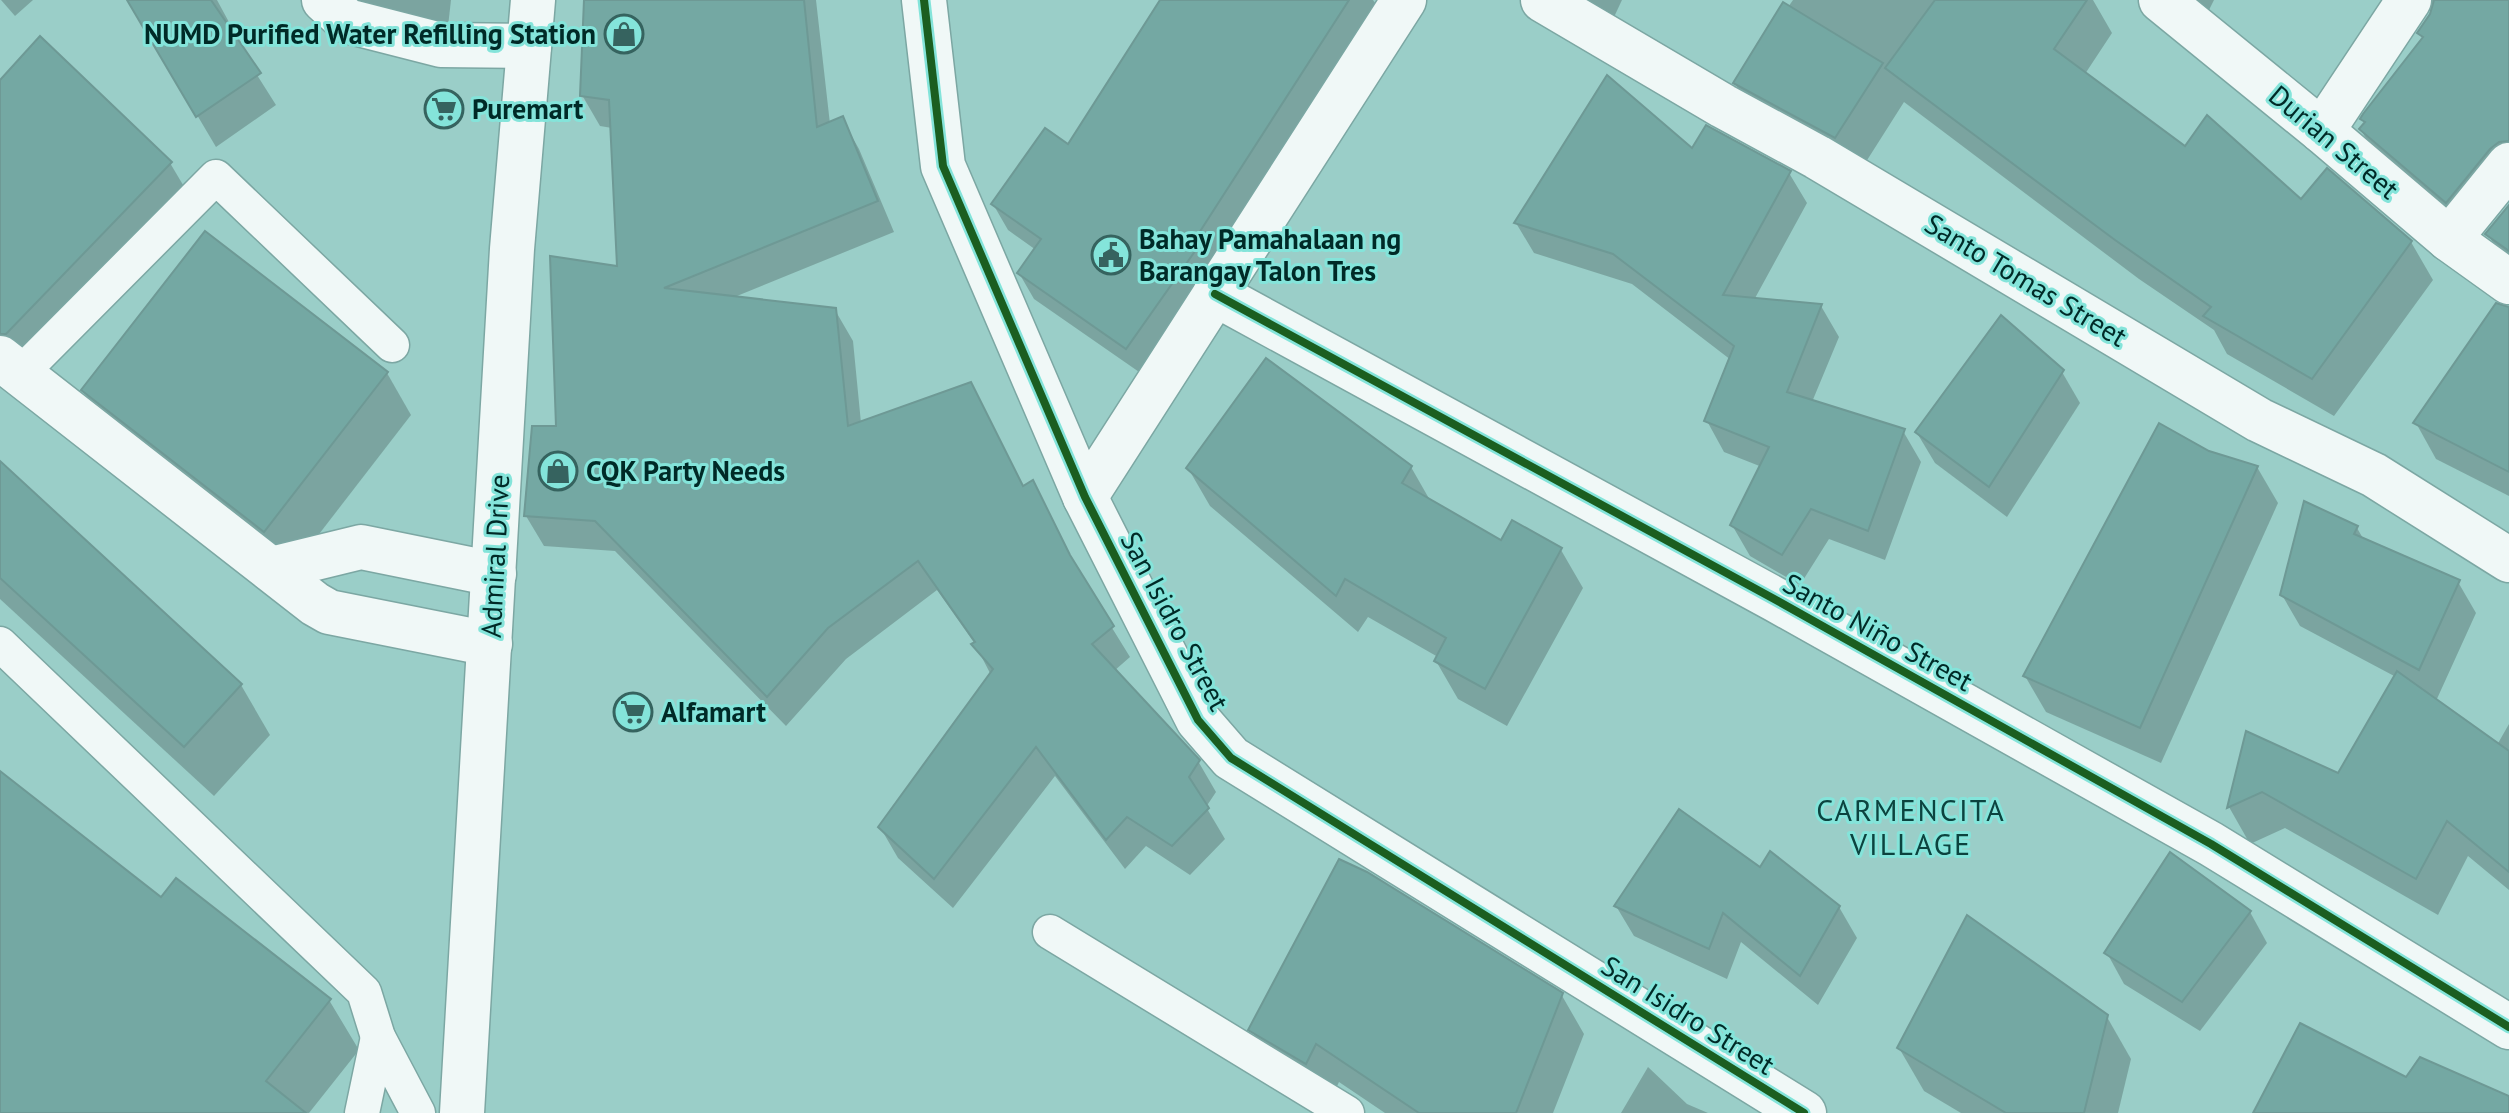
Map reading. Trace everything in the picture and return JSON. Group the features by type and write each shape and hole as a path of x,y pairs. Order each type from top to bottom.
{"street":[{"path":"324,0 347,21 441,45 529,46"},
{"name":"Admiral Drive","path":"462,1113 512,249 533,0"},
{"name":"San Isidro Street","path":"924,0 943,166 1085,497 1198,720 1231,758 1804,1113"},
{"path":"1085,497 1404,0"},
{"name":"Santo Tomas Street","path":"1543,0 1723,106 1817,157 2259,420 2374,475 2509,560"},
{"name":"Durian Street","path":"2161,0 2449,239 2509,282"},
{"path":"2322,131 2409,0"},
{"path":"2449,239 2509,165"},
{"name":"Santo Niño Street","path":"1215,294 1776,600 2211,844 2509,1027"},
{"path":"10,366 329,612 490,644"},
{"path":"271,569 361,547 494,574"}],"lane":[{"path":"10,366 216,177 392,345"},
{"path":"0,644 364,992 378,1037 418,1113"},
{"path":"1050,932 1347,1113"},
{"path":"362,1113 378,1037"}],"building":[{"path":"127,0 211,0 261,73 196,117"},
{"path":"584,0 804,0 817,127 843,116 878,201 664,288 836,308 848,426 971,382 1023,486 1033,480 1070,555 1114,626 1092,644 1200,760 1189,777 1209,808 1172,846 1127,817 1106,840 1036,747 934,879 878,827 993,669 971,644 975,642 918,561 828,628 767,697 595,521 524,516 532,426 556,426 550,256 617,266 609,100 580,96"},
{"path":"1160,0 1349,0 1199,233 1205,237 1126,349 1017,273 1041,239 991,204 1045,128 1068,144"},
{"path":"1935,0 2087,0 2054,49 2185,146 2207,115 2301,199 2327,168 2412,241 2312,379 2203,316 2211,307 2115,240 1885,68"},
{"path":"2434,0 2509,0 2509,141 2499,142 2490,149 2446,203 2359,129 2365,122 2360,119 2363,114 2423,37 2417,33 2430,14"},
{"path":"1783,2 1883,63 1835,138 1733,83"},
{"path":"40,36 172,162 6,334 0,334 0,80"},
{"path":"1607,75 1692,148 1706,125 1791,171 1723,295 1822,304 1787,392 1905,429 1868,531 1811,509 1782,555 1730,525 1769,447 1704,421 1734,346 1613,254 1514,223"},
{"path":"2509,205 2509,251 2485,234"},
{"path":"205,231 388,372 264,532 81,390"},
{"path":"2496,303 2509,307 2509,472 2413,423"},
{"path":"2001,315 2064,370 1989,487 1915,432"},
{"path":"1266,358 1412,466 1402,483 1501,540 1512,520 1562,548 1485,689 1434,661 1446,638 1345,579 1336,596 1186,468"},
{"path":"2159,423 2209,451 2258,466 2140,728 2023,676"},
{"path":"0,461 242,684 184,747 0,578"},
{"path":"2304,501 2358,526 2354,534 2460,580 2419,670 2280,595"},
{"path":"2397,671 2509,751 2509,872 2447,821 2416,879 2262,792 2227,808 2246,731 2338,773"},
{"path":"0,771 161,897 176,878 331,999 266,1081 306,1113 0,1113"},
{"path":"1679,809 1760,867 1770,851 1840,906 1800,976 1723,913 1709,949 1614,906"},
{"path":"2170,852 2251,911 2182,1002 2104,953"},
{"path":"1339,859 1367,872 1563,993 1516,1113 1419,1113 1316,1044 1306,1064 1248,1030"},
{"path":"1967,915 2108,1015 2084,1113 2006,1113 1897,1048"},
{"path":"2300,1023 2406,1077 2420,1057 2509,1096 2509,1113 2253,1113"}],"cycle path":[{"path":"924,0 943,166 1085,497 1198,720 1231,758 1804,1113"},
{"path":"1215,294 1776,600 2211,844 2509,1027"}],"place":[{"name":"NUMD Purified Water Refilling Station","path":"624,34"},
{"name":"Puremart","path":"444,109"},
{"name":"Bahay Pamahalaan ng Barangay Talon Tres","path":"1111,255"},
{"name":"CQK Party Needs","path":"558,471"},
{"name":"Alfamart","path":"633,712"}],"district":[{"name":"CARMENCITA VILLAGE","path":"1911,828"}]}
